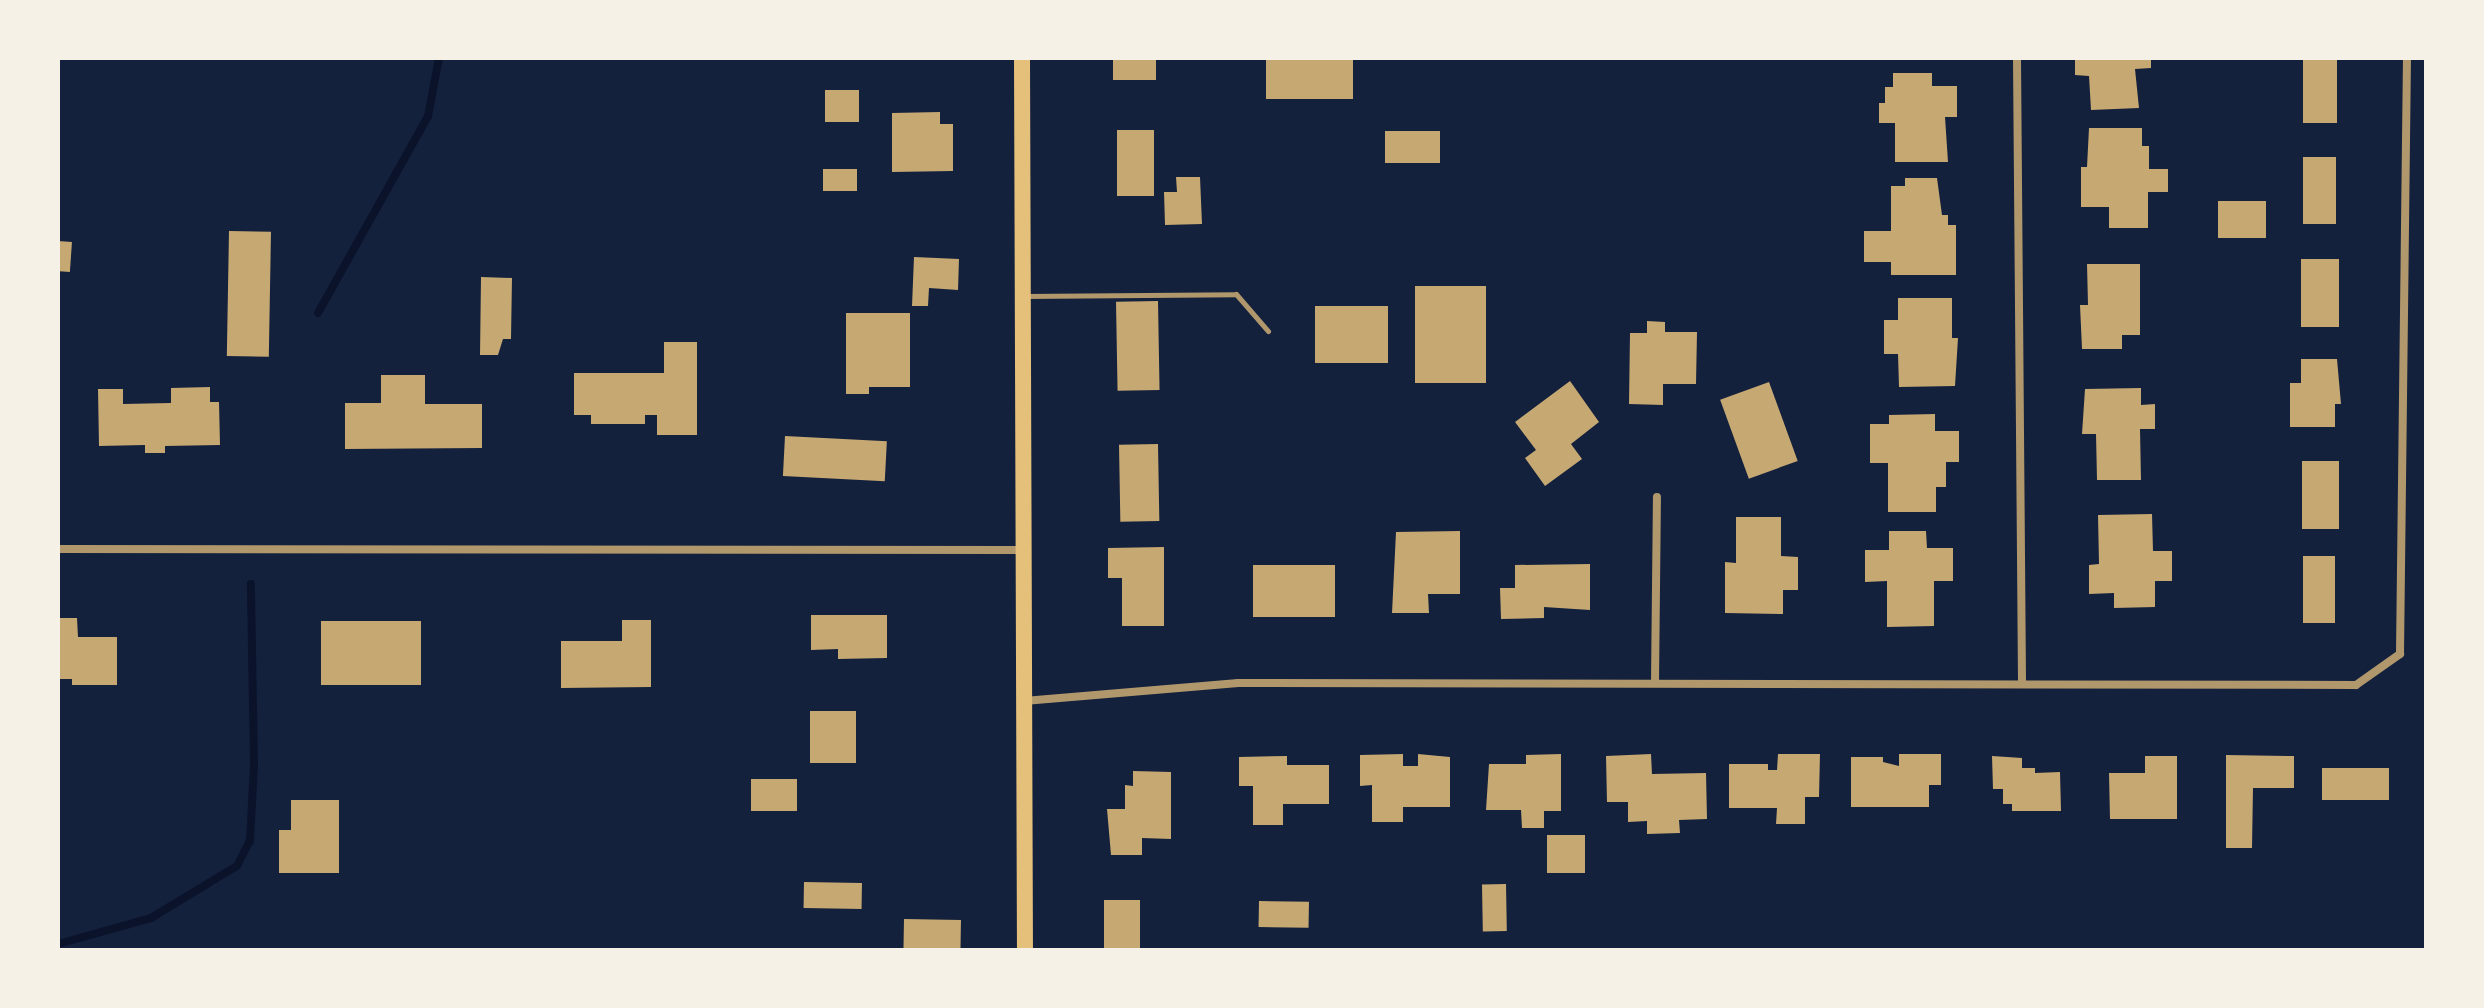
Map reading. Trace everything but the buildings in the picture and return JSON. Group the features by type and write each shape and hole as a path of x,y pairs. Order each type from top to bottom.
{"main road":[{"path":"1022,58 1025,950"}],"street":[{"path":"2017,58 2022,684"},
{"path":"1023,701 1238,683 2356,685 2400,654 2407,58"},
{"path":"1655,683 1657,497"},
{"path":"58,549 1024,550"}],"lane":[{"path":"1023,296 1236,294 1268,331"}],"waterway":[{"path":"318,313 428,116 439,58"},
{"path":"58,944 151,918 237,866 250,841 254,764 251,584"}]}
